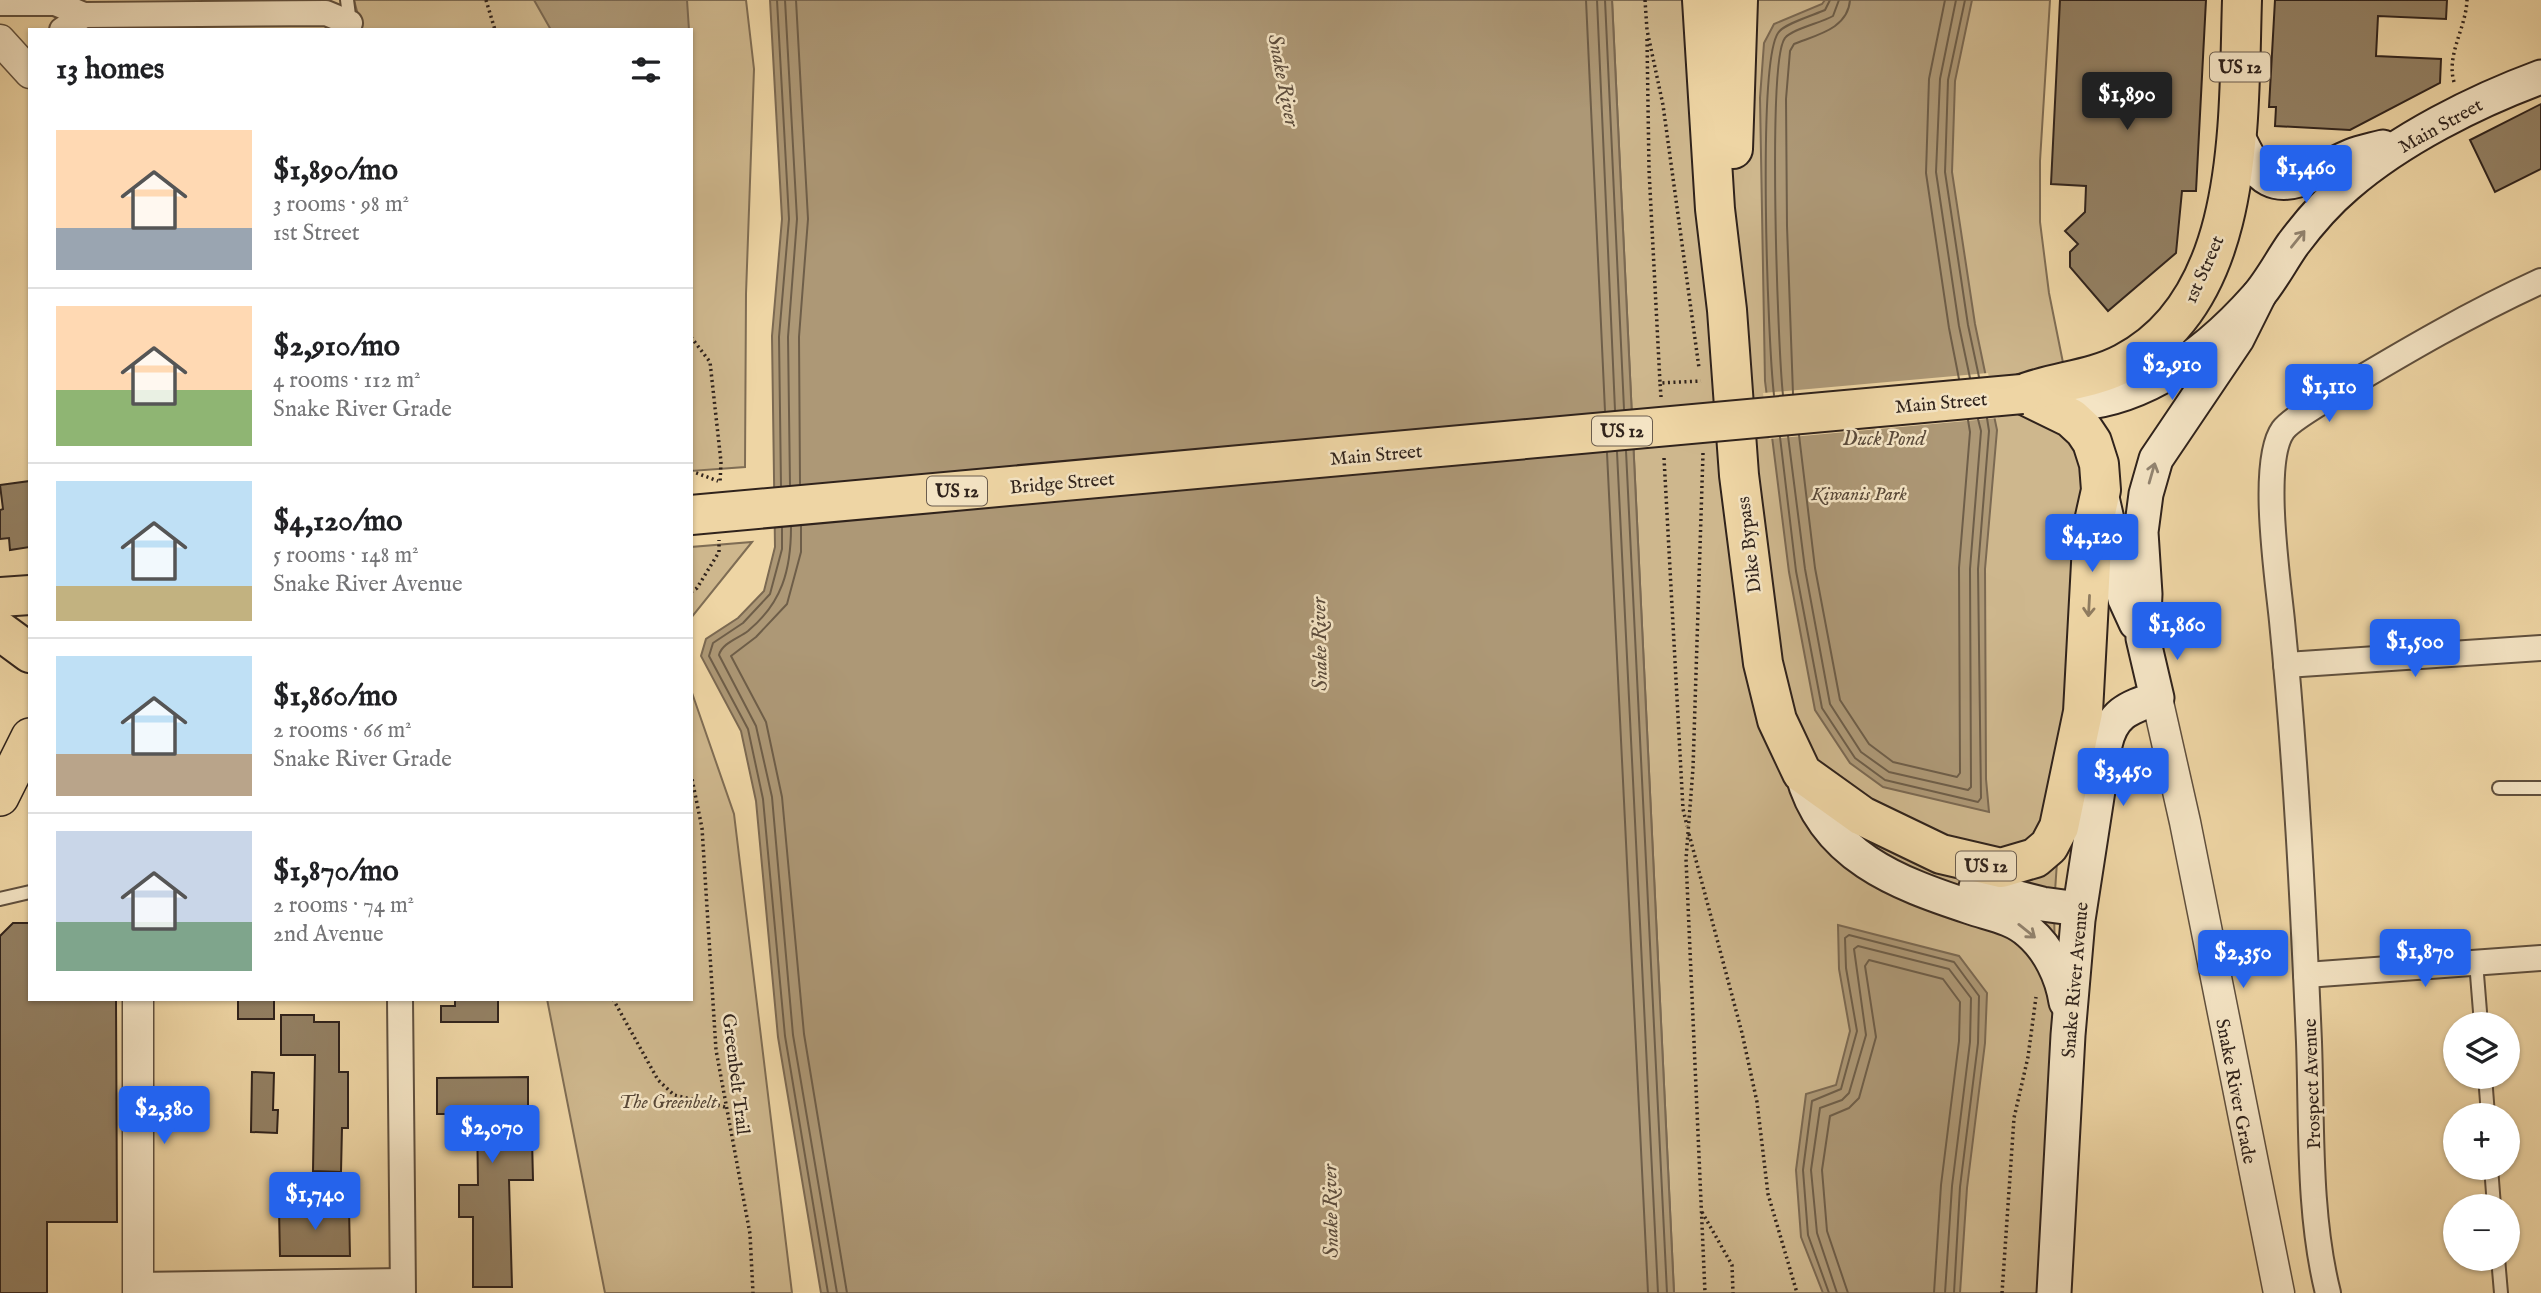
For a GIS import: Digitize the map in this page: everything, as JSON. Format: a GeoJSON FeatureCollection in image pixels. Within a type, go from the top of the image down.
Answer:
{"type":"FeatureCollection","features":[{"type":"Feature","properties":{"kind":"highway","name":"Dike Bypass"},"geometry":{"type":"LineString","coordinates":[[1702,0],[1715,209],[1727,310],[1739,475],[1763,663],[1777,720],[1802,773]]}},
{"type":"Feature","properties":{"kind":"highway","name":"Dike Bypass"},"geometry":{"type":"LineString","coordinates":[[1724,0],[1732,207],[1727,310]]}},
{"type":"Feature","properties":{"kind":"highway"},"geometry":{"type":"LineString","coordinates":[[1732,207],[1738,0]]}},
{"type":"Feature","properties":{"kind":"highway","name":"1st Street"},"geometry":{"type":"LineString","coordinates":[[2033,399],[2041,387],[2075,381],[2124,363],[2152,344],[2179,318],[2195,293],[2220,234],[2237,135],[2242,0]]}},
{"type":"Feature","properties":{"kind":"highway","name":"Main Street"},"geometry":{"type":"LineString","coordinates":[[1223,468],[2033,399]]}},
{"type":"Feature","properties":{"kind":"highway","name":"US 12"},"geometry":{"type":"LineString","coordinates":[[1802,773],[1862,816],[1916,844],[1965,862],[2010,867],[2035,858],[2054,837],[2059,827],[2083,712],[2093,526],[2101,490],[2099,464],[2088,436],[2071,418],[2033,399]]}},
{"type":"Feature","properties":{"kind":"highway","name":"Bridge Street"},"geometry":{"type":"LineString","coordinates":[[710,516],[1223,468]]}},
{"type":"Feature","properties":{"kind":"highway"},"geometry":{"type":"LineString","coordinates":[[0,597],[28,595]]}},
{"type":"Feature","properties":{"kind":"highway"},"geometry":{"type":"LineString","coordinates":[[0,631],[28,652]]}},
{"type":"Feature","properties":{"kind":"main road","name":"Main Street"},"geometry":{"type":"LineString","coordinates":[[2033,399],[2070,407],[2090,404],[2133,391],[2201,353],[2259,295],[2295,241],[2346,186],[2414,138],[2501,92],[2541,77]]}},
{"type":"Feature","properties":{"kind":"main road"},"geometry":{"type":"LineString","coordinates":[[2237,135],[2256,169],[2269,179],[2281,182],[2293,181],[2352,156],[2414,138]]}},
{"type":"Feature","properties":{"kind":"main road","name":"Snake River Grade"},"geometry":{"type":"LineString","coordinates":[[2157,698],[2143,638],[2145,594],[2141,532],[2146,494],[2156,459],[2237,339],[2259,295]]}},
{"type":"Feature","properties":{"kind":"main road"},"geometry":{"type":"LineString","coordinates":[[2101,490],[2125,599],[2143,638]]}},
{"type":"Feature","properties":{"kind":"main road","name":"Snake River Avenue"},"geometry":{"type":"LineString","coordinates":[[2054,1293],[2068,1035],[2079,909],[2109,726],[2121,714],[2157,698]]}},
{"type":"Feature","properties":{"kind":"main road","name":"US 12"},"geometry":{"type":"LineString","coordinates":[[2079,909],[2074,856],[2083,712]]}},
{"type":"Feature","properties":{"kind":"main road"},"geometry":{"type":"LineString","coordinates":[[0,797],[28,741]]}},
{"type":"Feature","properties":{"kind":"main road"},"geometry":{"type":"LineString","coordinates":[[1802,773],[1835,814],[1888,854],[1932,873],[1982,889],[2042,904],[2079,909]]}},
{"type":"Feature","properties":{"kind":"main road"},"geometry":{"type":"LineString","coordinates":[[1802,773],[1814,807],[1824,822],[1847,848],[1865,861],[1901,882],[2009,919],[2030,932],[2043,946],[2056,970],[2065,996],[2068,1035]]}},
{"type":"Feature","properties":{"kind":"main road"},"geometry":{"type":"LineString","coordinates":[[0,807],[28,781]]}},
{"type":"Feature","properties":{"kind":"street"},"geometry":{"type":"LineString","coordinates":[[0,3],[44,1],[99,10],[326,13],[351,21]]}},
{"type":"Feature","properties":{"kind":"street"},"geometry":{"type":"LineString","coordinates":[[66,28],[99,10]]}},
{"type":"Feature","properties":{"kind":"street"},"geometry":{"type":"LineString","coordinates":[[0,40],[28,71]]}},
{"type":"Feature","properties":{"kind":"street","name":"Prospect Avenue"},"geometry":{"type":"LineString","coordinates":[[2328,1293],[2323,1273],[2316,1197],[2306,975],[2286,665],[2273,538],[2271,467],[2283,430],[2317,405],[2431,335],[2541,281]]}},
{"type":"Feature","properties":{"kind":"street"},"geometry":{"type":"LineString","coordinates":[[2286,665],[2541,648]]}},
{"type":"Feature","properties":{"kind":"street","name":"Snake River Grade"},"geometry":{"type":"LineString","coordinates":[[2157,698],[2185,822],[2279,1293]]}},
{"type":"Feature","properties":{"kind":"street"},"geometry":{"type":"LineString","coordinates":[[2306,975],[2541,958]]}},
{"type":"Feature","properties":{"kind":"street"},"geometry":{"type":"LineString","coordinates":[[138,1001],[138,1289],[403,1287],[400,1001]]}},
{"type":"Feature","properties":{"kind":"lane"},"geometry":{"type":"LineString","coordinates":[[2499,788],[2541,788]]}},
{"type":"Feature","properties":{"kind":"lane"},"geometry":{"type":"LineString","coordinates":[[0,899],[28,892]]}},
{"type":"Feature","properties":{"kind":"lane"},"geometry":{"type":"LineString","coordinates":[[2476,962],[2480,1012]]}},
{"type":"Feature","properties":{"kind":"lane"},"geometry":{"type":"LineString","coordinates":[[2499,1271],[2501,1293]]}},
{"type":"Feature","properties":{"kind":"path"},"geometry":{"type":"LineString","coordinates":[[486,0],[494,28]]}},
{"type":"Feature","properties":{"kind":"path"},"geometry":{"type":"LineString","coordinates":[[1646,0],[1649,170],[1662,407]]}},
{"type":"Feature","properties":{"kind":"path"},"geometry":{"type":"LineString","coordinates":[[2454,82],[2451,70],[2464,26],[2467,0]]}},
{"type":"Feature","properties":{"kind":"path"},"geometry":{"type":"LineString","coordinates":[[1647,30],[1663,105],[1702,394]]}},
{"type":"Feature","properties":{"kind":"path"},"geometry":{"type":"LineString","coordinates":[[693,340],[710,362],[721,462],[720,482],[710,516],[719,552],[693,591]]}},
{"type":"Feature","properties":{"kind":"path"},"geometry":{"type":"LineString","coordinates":[[1660,383],[1701,381]]}},
{"type":"Feature","properties":{"kind":"path"},"geometry":{"type":"LineString","coordinates":[[1703,443],[1697,668],[1686,859],[1705,1293]]}},
{"type":"Feature","properties":{"kind":"path"},"geometry":{"type":"LineString","coordinates":[[1664,458],[1682,809],[1742,1032],[1757,1102],[1768,1194],[1797,1293]]}},
{"type":"Feature","properties":{"kind":"path"},"geometry":{"type":"LineString","coordinates":[[693,472],[720,482]]}},
{"type":"Feature","properties":{"kind":"path","name":"Greenbelt Trail"},"geometry":{"type":"LineString","coordinates":[[693,784],[702,828],[716,1050],[750,1234],[753,1293]]}},
{"type":"Feature","properties":{"kind":"path"},"geometry":{"type":"LineString","coordinates":[[2002,1293],[2014,1118],[2028,1057],[2036,994]]}},
{"type":"Feature","properties":{"kind":"path"},"geometry":{"type":"LineString","coordinates":[[614,1001],[658,1080],[674,1095],[725,1107]]}},
{"type":"Feature","properties":{"kind":"path"},"geometry":{"type":"LineString","coordinates":[[1702,1211],[1732,1265],[1734,1293]]}},
{"type":"Feature","properties":{"kind":"green space"},"geometry":{"type":"Polygon","coordinates":[[[354,0],[746,0],[754,69],[746,294],[745,467],[693,471],[693,28],[361,28],[354,0]]]}},
{"type":"Feature","properties":{"kind":"green space","name":"Kiwanis Park"},"geometry":{"type":"Polygon","coordinates":[[[1612,0],[2050,0],[2040,161],[2040,222],[2049,293],[2084,467],[2054,906],[2056,1020],[2038,1293],[1674,1293],[1612,0]]]}},
{"type":"Feature","properties":{"kind":"green space"},"geometry":{"type":"Polygon","coordinates":[[[752,542],[693,616],[693,547],[752,542]]]}},
{"type":"Feature","properties":{"kind":"green space","name":"The Greenbelt"},"geometry":{"type":"Polygon","coordinates":[[[693,696],[734,814],[792,1293],[605,1293],[547,1001],[693,1001],[693,696]]]}},
{"type":"Feature","properties":{"kind":"water"},"geometry":{"type":"Polygon","coordinates":[[[534,0],[687,0],[689,28],[550,28],[534,0]]]}},
{"type":"Feature","properties":{"kind":"water","name":"Snake River"},"geometry":{"type":"Polygon","coordinates":[[[770,0],[1612,0],[1674,1293],[821,1293],[778,1037],[756,801],[741,731],[701,656],[706,639],[738,618],[764,591],[775,547],[772,336],[782,219],[770,0]]]}},
{"type":"Feature","properties":{"kind":"water","name":"Duck Pond"},"geometry":{"type":"Polygon","coordinates":[[[1825,0],[1972,0],[1955,81],[1952,172],[1975,324],[1997,430],[1985,569],[1986,779],[1989,812],[1883,787],[1850,763],[1815,710],[1789,572],[1765,381],[1760,98],[1764,43],[1774,24],[1822,4],[1825,0]]]}},
{"type":"Feature","properties":{"kind":"water"},"geometry":{"type":"Polygon","coordinates":[[[1838,925],[1959,956],[1987,993],[1985,1043],[1967,1188],[1960,1293],[1823,1293],[1801,1237],[1796,1170],[1806,1094],[1836,1085],[1850,1031],[1839,969],[1838,925]]]}},
{"type":"Feature","properties":{"kind":"pier"},"geometry":{"type":"Polygon","coordinates":[[[1988,373],[1998,418],[1769,439],[1763,393],[1988,373]]]}},
{"type":"Feature","properties":{"kind":"building"},"geometry":{"type":"Polygon","coordinates":[[[2060,0],[2206,0],[2196,191],[2182,191],[2176,253],[2108,311],[2070,267],[2070,252],[2078,244],[2065,231],[2085,212],[2086,186],[2051,184],[2060,0]]]}},
{"type":"Feature","properties":{"kind":"building"},"geometry":{"type":"Polygon","coordinates":[[[2275,0],[2447,0],[2446,19],[2378,16],[2376,56],[2441,59],[2440,83],[2350,130],[2275,126],[2276,107],[2269,107],[2275,0]]]}},
{"type":"Feature","properties":{"kind":"building"},"geometry":{"type":"Polygon","coordinates":[[[2541,104],[2541,169],[2495,192],[2470,140],[2541,104]]]}},
{"type":"Feature","properties":{"kind":"building"},"geometry":{"type":"Polygon","coordinates":[[[28,481],[28,547],[10,550],[9,538],[0,539],[0,510],[3,509],[0,485],[28,481]]]}},
{"type":"Feature","properties":{"kind":"building"},"geometry":{"type":"Polygon","coordinates":[[[13,923],[28,923],[28,1001],[116,1001],[117,1222],[47,1222],[47,1293],[0,1293],[0,936],[13,923]]]}},
{"type":"Feature","properties":{"kind":"building"},"geometry":{"type":"Polygon","coordinates":[[[238,1001],[274,1001],[274,1019],[238,1019],[238,1001]]]}},
{"type":"Feature","properties":{"kind":"building"},"geometry":{"type":"Polygon","coordinates":[[[455,1001],[498,1001],[498,1022],[441,1022],[441,1006],[455,1006],[455,1001]]]}},
{"type":"Feature","properties":{"kind":"building"},"geometry":{"type":"Polygon","coordinates":[[[281,1015],[314,1015],[314,1022],[339,1022],[339,1072],[348,1072],[348,1128],[342,1128],[341,1172],[313,1171],[315,1055],[281,1055],[281,1015]]]}},
{"type":"Feature","properties":{"kind":"building"},"geometry":{"type":"Polygon","coordinates":[[[252,1072],[274,1073],[273,1110],[278,1110],[277,1133],[251,1132],[252,1072]]]}},
{"type":"Feature","properties":{"kind":"building"},"geometry":{"type":"Polygon","coordinates":[[[528,1077],[528,1139],[532,1139],[533,1180],[509,1180],[512,1287],[473,1287],[473,1217],[459,1217],[459,1185],[478,1185],[477,1114],[437,1114],[437,1078],[528,1077]]]}},
{"type":"Feature","properties":{"kind":"building"},"geometry":{"type":"Polygon","coordinates":[[[349,1208],[350,1256],[280,1256],[279,1209],[349,1208]]]}}]}
